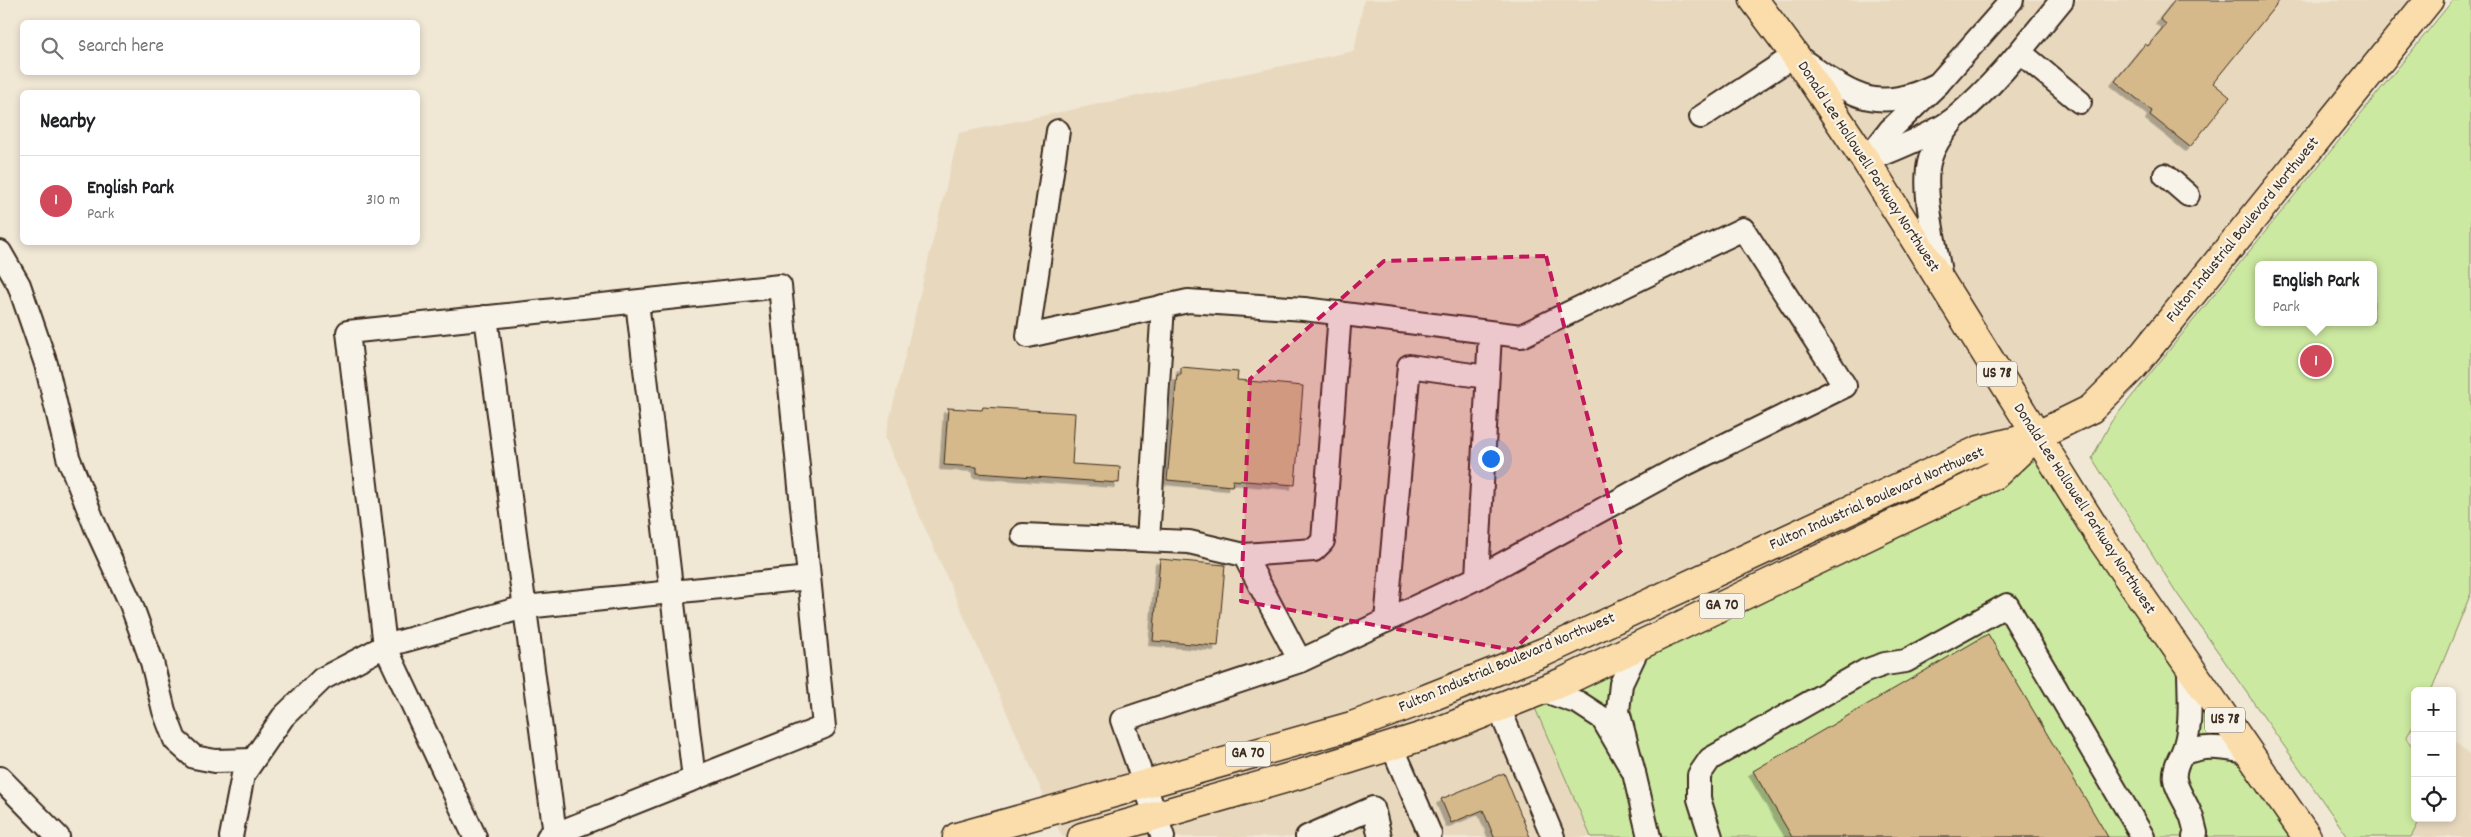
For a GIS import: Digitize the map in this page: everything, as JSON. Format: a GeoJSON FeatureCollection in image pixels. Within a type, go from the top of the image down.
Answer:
{"type":"FeatureCollection","features":[{"type":"Feature","properties":{"kind":"main road","name":"Donald Lee Hollowell Parkway Northwest"},"geometry":{"type":"LineString","coordinates":[[1754,0],[1795,55],[1866,161],[2102,540],[2307,837]]}},
{"type":"Feature","properties":{"kind":"main road","name":"Fulton Industrial Boulevard Northwest"},"geometry":{"type":"LineString","coordinates":[[957,837],[1352,726],[1423,700],[1544,652],[1979,450],[2036,436],[2091,409],[2133,367],[2429,0]]}},
{"type":"Feature","properties":{"kind":"main road","name":"Fulton Industrial Boulevard Northwest"},"geometry":{"type":"LineString","coordinates":[[1082,837],[1159,826],[1392,746],[1439,732],[1542,690],[1639,646],[1995,476],[2036,436]]}},
{"type":"Feature","properties":{"kind":"street"},"geometry":{"type":"LineString","coordinates":[[1866,161],[1890,130],[1938,84],[2012,0]]}},
{"type":"Feature","properties":{"kind":"street"},"geometry":{"type":"LineString","coordinates":[[1941,280],[1928,198],[1927,172],[1934,148],[1955,118],[2020,53],[2062,0]]}},
{"type":"Feature","properties":{"kind":"street"},"geometry":{"type":"LineString","coordinates":[[2020,53],[2059,82],[2080,102]]}},
{"type":"Feature","properties":{"kind":"street"},"geometry":{"type":"LineString","coordinates":[[1701,117],[1795,55],[1852,94],[1865,98],[1900,100],[1915,96],[1938,84]]}},
{"type":"Feature","properties":{"kind":"street"},"geometry":{"type":"LineString","coordinates":[[1866,161],[1899,148],[1955,118]]}},
{"type":"Feature","properties":{"kind":"street"},"geometry":{"type":"LineString","coordinates":[[1058,131],[1028,336],[1188,301],[1340,313],[1521,336],[1743,230],[1845,386],[1680,467],[1477,578],[1300,662],[1122,720],[1159,826]]}},
{"type":"Feature","properties":{"kind":"street"},"geometry":{"type":"LineString","coordinates":[[2165,175],[2188,195]]}},
{"type":"Feature","properties":{"kind":"street"},"geometry":{"type":"LineString","coordinates":[[0,252],[18,285],[46,364],[68,457],[96,528],[131,604],[152,662],[164,711],[175,740],[194,758],[214,761],[253,760]]}},
{"type":"Feature","properties":{"kind":"street"},"geometry":{"type":"LineString","coordinates":[[475,837],[385,646],[348,332],[780,286],[824,727],[552,836],[525,607],[486,318]]}},
{"type":"Feature","properties":{"kind":"street"},"geometry":{"type":"LineString","coordinates":[[637,302],[694,779]]}},
{"type":"Feature","properties":{"kind":"street"},"geometry":{"type":"LineString","coordinates":[[1148,540],[1163,306]]}},
{"type":"Feature","properties":{"kind":"street"},"geometry":{"type":"LineString","coordinates":[[1023,535],[1189,542],[1244,555],[1314,550],[1323,541],[1340,313]]}},
{"type":"Feature","properties":{"kind":"street"},"geometry":{"type":"LineString","coordinates":[[1477,578],[1490,333]]}},
{"type":"Feature","properties":{"kind":"street"},"geometry":{"type":"LineString","coordinates":[[1386,621],[1409,366],[1488,376]]}},
{"type":"Feature","properties":{"kind":"street"},"geometry":{"type":"LineString","coordinates":[[1244,555],[1300,662]]}},
{"type":"Feature","properties":{"kind":"street"},"geometry":{"type":"LineString","coordinates":[[231,837],[243,775],[283,717],[322,679],[385,646],[525,607],[809,578]]}},
{"type":"Feature","properties":{"kind":"street"},"geometry":{"type":"LineString","coordinates":[[1711,837],[1698,799],[1699,775],[1710,759],[1865,671],[1885,664],[1906,662],[2007,605],[2143,837]]}},
{"type":"Feature","properties":{"kind":"street"},"geometry":{"type":"LineString","coordinates":[[1639,646],[1621,684],[1618,711],[1649,837]]}},
{"type":"Feature","properties":{"kind":"street"},"geometry":{"type":"LineString","coordinates":[[2189,668],[2188,740],[2175,766],[2175,786],[2190,813],[2196,833],[2194,837]]}},
{"type":"Feature","properties":{"kind":"street"},"geometry":{"type":"LineString","coordinates":[[1542,690],[1579,703],[1602,718],[1634,773]]}},
{"type":"Feature","properties":{"kind":"street"},"geometry":{"type":"LineString","coordinates":[[1499,708],[1553,837]]}},
{"type":"Feature","properties":{"kind":"street"},"geometry":{"type":"LineString","coordinates":[[1392,746],[1421,818],[1430,834]]}},
{"type":"Feature","properties":{"kind":"street"},"geometry":{"type":"LineString","coordinates":[[2182,754],[2198,748],[2212,747],[2247,752]]}},
{"type":"Feature","properties":{"kind":"street"},"geometry":{"type":"LineString","coordinates":[[4,789],[58,837]]}},
{"type":"Feature","properties":{"kind":"street"},"geometry":{"type":"LineString","coordinates":[[1307,837],[1373,808],[1380,837]]}},
{"type":"Feature","properties":{"kind":"highlighted area"},"geometry":{"type":"Polygon","coordinates":[[[1546,256],[1622,550],[1513,650],[1241,601],[1250,379],[1384,261],[1546,256]]]}},
{"type":"Feature","properties":{"kind":"shaded area"},"geometry":{"type":"Polygon","coordinates":[[[1364,0],[2425,0],[2193,288],[2050,454],[1525,684],[1591,837],[1062,837],[885,438],[959,133],[1354,51],[1364,0]]]}},
{"type":"Feature","properties":{"kind":"shaded area"},"geometry":{"type":"Polygon","coordinates":[[[2456,742],[2471,757],[2471,837],[2411,837],[2419,822],[2456,822],[2456,742]]]}},
{"type":"Feature","properties":{"kind":"green space"},"geometry":{"type":"Polygon","coordinates":[[[2453,0],[2471,0],[2471,593],[2433,687],[2411,687],[2411,730],[2406,738],[2411,745],[2411,822],[2419,822],[2411,837],[2348,837],[2176,592],[2092,458],[2111,422],[2453,0]]]}},
{"type":"Feature","properties":{"kind":"green space"},"geometry":{"type":"Polygon","coordinates":[[[2050,454],[2318,837],[1591,837],[1525,685],[2050,454]]]}},
{"type":"Feature","properties":{"kind":"building"},"geometry":{"type":"Polygon","coordinates":[[[2175,0],[2280,0],[2213,83],[2230,97],[2190,147],[2150,115],[2152,111],[2115,81],[2145,44],[2148,46],[2166,24],[2160,19],[2175,0]]]}},
{"type":"Feature","properties":{"kind":"building"},"geometry":{"type":"Polygon","coordinates":[[[1181,367],[1238,372],[1237,380],[1303,386],[1295,485],[1233,480],[1232,486],[1167,480],[1177,375],[1181,375],[1181,367]]]}},
{"type":"Feature","properties":{"kind":"building"},"geometry":{"type":"Polygon","coordinates":[[[983,407],[1075,413],[1072,464],[1120,467],[1119,483],[977,473],[977,467],[944,465],[948,408],[982,410],[983,407]]]}},
{"type":"Feature","properties":{"kind":"building"},"geometry":{"type":"Polygon","coordinates":[[[1160,559],[1225,565],[1218,646],[1153,641],[1160,559]]]}},
{"type":"Feature","properties":{"kind":"building"},"geometry":{"type":"Polygon","coordinates":[[[1988,634],[2108,837],[1792,837],[1753,771],[1988,634]]]}},
{"type":"Feature","properties":{"kind":"building"},"geometry":{"type":"Polygon","coordinates":[[[1504,773],[1530,837],[1494,837],[1483,810],[1451,823],[1441,799],[1504,773]]]}},
{"type":"Feature","properties":{"kind":"place","name":"English Park"},"geometry":{"type":"Point","coordinates":[2316,361]}}]}
